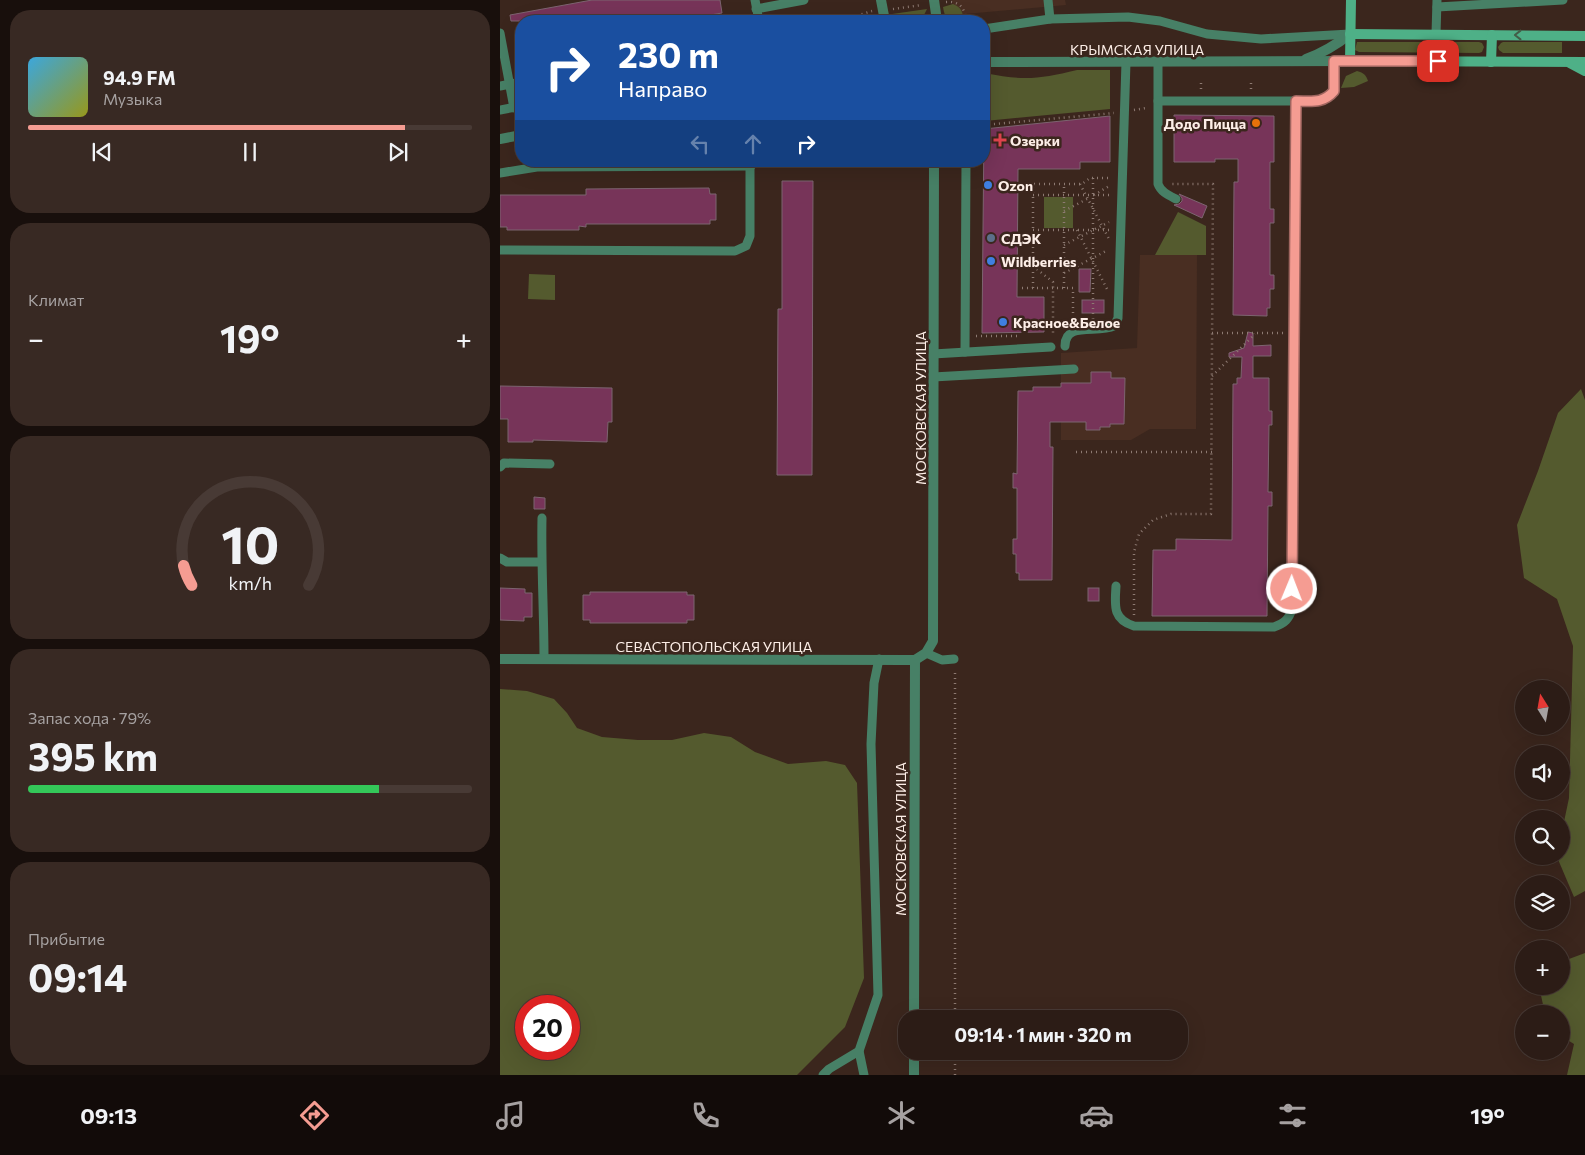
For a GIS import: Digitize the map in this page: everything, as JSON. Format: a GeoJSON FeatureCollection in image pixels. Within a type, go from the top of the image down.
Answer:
{"type":"FeatureCollection","features":[{"type":"Feature","properties":{"kind":"street"},"geometry":{"type":"LineString","coordinates":[[881,0],[884,15]]}},
{"type":"Feature","properties":{"kind":"street"},"geometry":{"type":"LineString","coordinates":[[1350,61],[1351,0]]}},
{"type":"Feature","properties":{"kind":"street"},"geometry":{"type":"LineString","coordinates":[[934,2],[936,15]]}},
{"type":"Feature","properties":{"kind":"street"},"geometry":{"type":"LineString","coordinates":[[1567,35],[1585,28]]}},
{"type":"Feature","properties":{"kind":"street"},"geometry":{"type":"LineString","coordinates":[[1350,34],[1585,36]]}},
{"type":"Feature","properties":{"kind":"street","name":"КРЫМСКАЯ УЛИЦА"},"geometry":{"type":"LineString","coordinates":[[1290,62],[1307,59],[1322,53],[1350,34]]}},
{"type":"Feature","properties":{"kind":"street"},"geometry":{"type":"LineString","coordinates":[[1491,62],[1492,35]]}},
{"type":"Feature","properties":{"kind":"street","name":"КРЫМСКАЯ УЛИЦА"},"geometry":{"type":"LineString","coordinates":[[990,62],[1585,62]]}},
{"type":"Feature","properties":{"kind":"street"},"geometry":{"type":"LineString","coordinates":[[1566,62],[1585,71]]}},
{"type":"Feature","properties":{"kind":"street"},"geometry":{"type":"LineString","coordinates":[[500,139],[515,136]]}},
{"type":"Feature","properties":{"kind":"street","name":"МОСКОВСКАЯ УЛИЦА"},"geometry":{"type":"LineString","coordinates":[[926,653],[933,641],[934,167]]}},
{"type":"Feature","properties":{"kind":"street"},"geometry":{"type":"LineString","coordinates":[[914,660],[926,653]]}},
{"type":"Feature","properties":{"kind":"street","name":"СЕВАСТОПОЛЬСКАЯ УЛИЦА"},"geometry":{"type":"LineString","coordinates":[[500,659],[914,660]]}},
{"type":"Feature","properties":{"kind":"street","name":"МОСКОВСКАЯ УЛИЦА"},"geometry":{"type":"LineString","coordinates":[[914,660],[914,1010]]}},
{"type":"Feature","properties":{"kind":"street"},"geometry":{"type":"LineString","coordinates":[[914,1060],[914,1075]]}},
{"type":"Feature","properties":{"kind":"lane"},"geometry":{"type":"LineString","coordinates":[[755,4],[804,0]]}},
{"type":"Feature","properties":{"kind":"lane"},"geometry":{"type":"LineString","coordinates":[[1048,0],[1050,19]]}},
{"type":"Feature","properties":{"kind":"lane"},"geometry":{"type":"LineString","coordinates":[[1436,34],[1437,4],[1563,0]]}},
{"type":"Feature","properties":{"kind":"lane"},"geometry":{"type":"LineString","coordinates":[[990,28],[1050,19],[1128,17],[1160,21],[1207,34],[1261,39],[1350,34]]}},
{"type":"Feature","properties":{"kind":"lane"},"geometry":{"type":"LineString","coordinates":[[500,33],[505,85],[515,102]]}},
{"type":"Feature","properties":{"kind":"lane"},"geometry":{"type":"LineString","coordinates":[[1158,101],[1316,101],[1328,98],[1334,91],[1334,61]]}},
{"type":"Feature","properties":{"kind":"lane"},"geometry":{"type":"LineString","coordinates":[[1065,346],[1069,333],[1076,330],[1106,330],[1114,326],[1118,318],[1116,230],[1126,62]]}},
{"type":"Feature","properties":{"kind":"lane"},"geometry":{"type":"LineString","coordinates":[[1158,62],[1158,184],[1159,189],[1176,199]]}},
{"type":"Feature","properties":{"kind":"lane"},"geometry":{"type":"LineString","coordinates":[[1116,586],[1118,616],[1125,623],[1134,626],[1274,627],[1283,624],[1290,618],[1292,609],[1296,101]]}},
{"type":"Feature","properties":{"kind":"lane"},"geometry":{"type":"LineString","coordinates":[[500,110],[515,108]]}},
{"type":"Feature","properties":{"kind":"lane"},"geometry":{"type":"LineString","coordinates":[[500,173],[537,167]]}},
{"type":"Feature","properties":{"kind":"lane"},"geometry":{"type":"LineString","coordinates":[[500,250],[735,251],[746,246],[750,236],[750,167]]}},
{"type":"Feature","properties":{"kind":"lane"},"geometry":{"type":"LineString","coordinates":[[966,167],[966,352]]}},
{"type":"Feature","properties":{"kind":"lane"},"geometry":{"type":"LineString","coordinates":[[933,354],[1051,347]]}},
{"type":"Feature","properties":{"kind":"lane"},"geometry":{"type":"LineString","coordinates":[[933,377],[1074,369]]}},
{"type":"Feature","properties":{"kind":"lane"},"geometry":{"type":"LineString","coordinates":[[500,467],[504,463],[550,464]]}},
{"type":"Feature","properties":{"kind":"lane"},"geometry":{"type":"LineString","coordinates":[[542,518],[544,659]]}},
{"type":"Feature","properties":{"kind":"lane"},"geometry":{"type":"LineString","coordinates":[[500,558],[507,562],[542,562]]}},
{"type":"Feature","properties":{"kind":"lane"},"geometry":{"type":"LineString","coordinates":[[926,653],[942,660],[954,660]]}},
{"type":"Feature","properties":{"kind":"lane"},"geometry":{"type":"LineString","coordinates":[[864,1075],[858,1051],[878,995],[871,744],[873,690],[879,659]]}},
{"type":"Feature","properties":{"kind":"lane"},"geometry":{"type":"LineString","coordinates":[[823,1075],[858,1051]]}},
{"type":"Feature","properties":{"kind":"path"},"geometry":{"type":"LineString","coordinates":[[909,0],[910,7]]}},
{"type":"Feature","properties":{"kind":"path"},"geometry":{"type":"LineString","coordinates":[[892,9],[934,2],[954,1],[964,9],[965,15]]}},
{"type":"Feature","properties":{"kind":"path"},"geometry":{"type":"LineString","coordinates":[[859,15],[874,11]]}},
{"type":"Feature","properties":{"kind":"path"},"geometry":{"type":"LineString","coordinates":[[990,125],[1140,110],[1158,101]]}},
{"type":"Feature","properties":{"kind":"path"},"geometry":{"type":"LineString","coordinates":[[1114,113],[1114,122]]}},
{"type":"Feature","properties":{"kind":"path"},"geometry":{"type":"LineString","coordinates":[[1033,288],[1033,184],[1082,184],[1090,178],[1114,178],[1113,204]]}},
{"type":"Feature","properties":{"kind":"path"},"geometry":{"type":"LineString","coordinates":[[1093,322],[1094,178]]}},
{"type":"Feature","properties":{"kind":"path"},"geometry":{"type":"LineString","coordinates":[[1064,184],[1064,288]]}},
{"type":"Feature","properties":{"kind":"path"},"geometry":{"type":"LineString","coordinates":[[1064,245],[1102,226],[1113,220],[1116,230],[1112,244],[1104,230],[1102,226],[1093,210],[1079,184]]}},
{"type":"Feature","properties":{"kind":"path"},"geometry":{"type":"LineString","coordinates":[[1064,211],[1086,197],[1114,184]]}},
{"type":"Feature","properties":{"kind":"path"},"geometry":{"type":"LineString","coordinates":[[1134,626],[1134,552],[1140,534],[1153,520],[1171,514],[1211,514],[1213,184],[1158,184]]}},
{"type":"Feature","properties":{"kind":"path"},"geometry":{"type":"LineString","coordinates":[[1033,195],[1086,197]]}},
{"type":"Feature","properties":{"kind":"path"},"geometry":{"type":"LineString","coordinates":[[1093,195],[1113,195]]}},
{"type":"Feature","properties":{"kind":"path"},"geometry":{"type":"LineString","coordinates":[[1033,230],[1116,230]]}},
{"type":"Feature","properties":{"kind":"path"},"geometry":{"type":"LineString","coordinates":[[1077,230],[1110,295],[1110,286]]}},
{"type":"Feature","properties":{"kind":"path"},"geometry":{"type":"LineString","coordinates":[[1064,273],[1112,249]]}},
{"type":"Feature","properties":{"kind":"path"},"geometry":{"type":"LineString","coordinates":[[1033,266],[1053,282],[1053,336],[1057,336]]}},
{"type":"Feature","properties":{"kind":"path"},"geometry":{"type":"LineString","coordinates":[[1022,288],[1073,288],[1073,322]]}},
{"type":"Feature","properties":{"kind":"path"},"geometry":{"type":"LineString","coordinates":[[1053,322],[1080,322]]}},
{"type":"Feature","properties":{"kind":"path"},"geometry":{"type":"LineString","coordinates":[[1212,333],[1294,333]]}},
{"type":"Feature","properties":{"kind":"path"},"geometry":{"type":"LineString","coordinates":[[1212,376],[1256,333]]}},
{"type":"Feature","properties":{"kind":"path"},"geometry":{"type":"LineString","coordinates":[[974,338],[976,336],[1024,336]]}},
{"type":"Feature","properties":{"kind":"path"},"geometry":{"type":"LineString","coordinates":[[1076,452],[1212,452]]}},
{"type":"Feature","properties":{"kind":"path"},"geometry":{"type":"LineString","coordinates":[[955,1010],[956,677]]}},
{"type":"Feature","properties":{"kind":"path"},"geometry":{"type":"LineString","coordinates":[[955,1060],[955,1075]]}},
{"type":"Feature","properties":{"kind":"shaded area"},"geometry":{"type":"Polygon","coordinates":[[[952,0],[1065,0],[1066,5],[954,15],[952,0]]]}},
{"type":"Feature","properties":{"kind":"shaded area"},"geometry":{"type":"Polygon","coordinates":[[[1140,255],[1197,255],[1196,429],[1150,429],[1131,440],[1061,440],[1061,353],[1137,348],[1140,255]]]}},
{"type":"Feature","properties":{"kind":"green space"},"geometry":{"type":"Polygon","coordinates":[[[953,4],[958,7],[963,15],[945,15],[943,7],[953,4]]]}},
{"type":"Feature","properties":{"kind":"green space"},"geometry":{"type":"Polygon","coordinates":[[[927,9],[924,15],[892,14],[927,9]]]}},
{"type":"Feature","properties":{"kind":"green space"},"geometry":{"type":"Polygon","coordinates":[[[1357,42],[1479,42],[1484,47],[1482,52],[1479,53],[1359,52],[1355,50],[1357,42]]]}},
{"type":"Feature","properties":{"kind":"green space"},"geometry":{"type":"Polygon","coordinates":[[[1503,42],[1562,42],[1562,53],[1503,53],[1498,47],[1503,42]]]}},
{"type":"Feature","properties":{"kind":"green space"},"geometry":{"type":"Polygon","coordinates":[[[1077,70],[1110,70],[1110,109],[990,121],[990,74],[1021,78],[1077,70]]]}},
{"type":"Feature","properties":{"kind":"green space"},"geometry":{"type":"Polygon","coordinates":[[[1357,71],[1364,74],[1368,81],[1354,87],[1341,88],[1346,76],[1357,71]]]}},
{"type":"Feature","properties":{"kind":"green space"},"geometry":{"type":"Polygon","coordinates":[[[1044,197],[1073,197],[1073,228],[1044,228],[1044,197]]]}},
{"type":"Feature","properties":{"kind":"green space"},"geometry":{"type":"Polygon","coordinates":[[[1178,212],[1206,226],[1206,255],[1155,255],[1178,212]]]}},
{"type":"Feature","properties":{"kind":"green space"},"geometry":{"type":"Polygon","coordinates":[[[529,274],[555,275],[555,300],[528,299],[529,274]]]}},
{"type":"Feature","properties":{"kind":"green space"},"geometry":{"type":"Polygon","coordinates":[[[1581,389],[1585,400],[1585,891],[1574,897],[1570,888],[1570,875],[1565,875],[1560,865],[1570,865],[1570,810],[1566,810],[1570,800],[1573,646],[1557,599],[1524,578],[1517,525],[1558,413],[1581,389]]]}},
{"type":"Feature","properties":{"kind":"green space"},"geometry":{"type":"Polygon","coordinates":[[[500,689],[527,691],[554,699],[577,728],[602,737],[672,740],[704,733],[731,737],[755,752],[788,764],[826,761],[845,765],[857,783],[864,978],[845,1027],[797,1075],[500,1075],[500,689]]]}},
{"type":"Feature","properties":{"kind":"green space"},"geometry":{"type":"Polygon","coordinates":[[[1585,953],[1585,1075],[1567,1075],[1574,1044],[1570,1042],[1570,1005],[1543,1005],[1541,995],[1570,995],[1570,959],[1585,953]]]}},
{"type":"Feature","properties":{"kind":"building"},"geometry":{"type":"Polygon","coordinates":[[[592,0],[720,0],[722,13],[710,15],[515,15],[515,21],[511,21],[510,15],[592,0]]]}},
{"type":"Feature","properties":{"kind":"building"},"geometry":{"type":"Polygon","coordinates":[[[1174,115],[1274,116],[1274,162],[1270,162],[1270,209],[1274,209],[1274,223],[1270,223],[1270,275],[1274,275],[1274,289],[1270,289],[1270,308],[1267,308],[1267,316],[1233,315],[1234,182],[1238,182],[1238,159],[1215,159],[1215,162],[1174,162],[1174,115]]]}},
{"type":"Feature","properties":{"kind":"building"},"geometry":{"type":"Polygon","coordinates":[[[1110,116],[1110,162],[1080,162],[1080,169],[1018,169],[1017,297],[1044,297],[1044,332],[982,333],[984,167],[990,167],[990,128],[1110,116]]]}},
{"type":"Feature","properties":{"kind":"building"},"geometry":{"type":"Polygon","coordinates":[[[782,181],[813,181],[812,475],[777,475],[778,309],[782,309],[782,181]]]}},
{"type":"Feature","properties":{"kind":"building"},"geometry":{"type":"Polygon","coordinates":[[[709,188],[710,194],[716,194],[716,220],[710,220],[710,224],[586,224],[586,227],[579,226],[579,230],[507,230],[507,227],[500,227],[500,195],[586,195],[586,189],[709,188]]]}},
{"type":"Feature","properties":{"kind":"building"},"geometry":{"type":"Polygon","coordinates":[[[1179,194],[1207,206],[1202,218],[1174,205],[1182,201],[1179,194]]]}},
{"type":"Feature","properties":{"kind":"building"},"geometry":{"type":"Polygon","coordinates":[[[1079,269],[1091,269],[1090,292],[1079,292],[1079,269]]]}},
{"type":"Feature","properties":{"kind":"building"},"geometry":{"type":"Polygon","coordinates":[[[1082,300],[1104,300],[1104,313],[1082,313],[1082,300]]]}},
{"type":"Feature","properties":{"kind":"building"},"geometry":{"type":"Polygon","coordinates":[[[1248,332],[1253,333],[1253,346],[1271,345],[1271,356],[1253,356],[1253,378],[1269,378],[1269,411],[1272,411],[1272,425],[1269,425],[1268,492],[1272,492],[1272,506],[1268,506],[1267,616],[1152,616],[1153,550],[1176,550],[1176,539],[1232,540],[1233,384],[1237,384],[1237,378],[1241,378],[1242,357],[1229,357],[1229,353],[1244,348],[1248,332]]]}},
{"type":"Feature","properties":{"kind":"building"},"geometry":{"type":"Polygon","coordinates":[[[1091,372],[1111,372],[1111,378],[1125,378],[1124,424],[1110,424],[1110,427],[1100,427],[1100,430],[1086,430],[1086,422],[1050,422],[1050,447],[1053,447],[1052,580],[1019,580],[1019,573],[1016,573],[1016,554],[1013,554],[1013,539],[1017,539],[1017,488],[1013,488],[1013,473],[1017,474],[1018,391],[1033,391],[1033,387],[1061,387],[1061,383],[1091,383],[1091,372]]]}},
{"type":"Feature","properties":{"kind":"building"},"geometry":{"type":"Polygon","coordinates":[[[500,386],[612,388],[612,422],[608,422],[607,442],[533,440],[533,442],[508,442],[508,419],[500,419],[500,386]]]}},
{"type":"Feature","properties":{"kind":"building"},"geometry":{"type":"Polygon","coordinates":[[[534,497],[545,498],[545,509],[534,509],[534,497]]]}},
{"type":"Feature","properties":{"kind":"building"},"geometry":{"type":"Polygon","coordinates":[[[500,588],[525,589],[525,593],[532,593],[532,617],[524,617],[524,621],[500,620],[500,588]]]}},
{"type":"Feature","properties":{"kind":"building"},"geometry":{"type":"Polygon","coordinates":[[[1088,588],[1099,588],[1099,601],[1088,601],[1088,588]]]}},
{"type":"Feature","properties":{"kind":"building"},"geometry":{"type":"Polygon","coordinates":[[[590,592],[687,592],[687,595],[694,595],[694,620],[687,620],[687,623],[590,623],[590,620],[583,620],[583,595],[590,595],[590,592]]]}},
{"type":"Feature","properties":{"kind":"place","name":"Додо Пицца"},"geometry":{"type":"Point","coordinates":[1256,123]}},
{"type":"Feature","properties":{"kind":"place","name":"Озерки"},"geometry":{"type":"Point","coordinates":[1000,140]}},
{"type":"Feature","properties":{"kind":"place","name":"Ozon"},"geometry":{"type":"Point","coordinates":[988,185]}},
{"type":"Feature","properties":{"kind":"place","name":"СДЭК"},"geometry":{"type":"Point","coordinates":[991,238]}},
{"type":"Feature","properties":{"kind":"place","name":"Wildberries"},"geometry":{"type":"Point","coordinates":[991,261]}},
{"type":"Feature","properties":{"kind":"place","name":"Красное&Белое"},"geometry":{"type":"Point","coordinates":[1003,322]}},
{"type":"Feature","properties":{"kind":"route"},"geometry":{"type":"LineString","coordinates":[[1292,589],[1296,101],[1316,101],[1328,98],[1334,91],[1334,61],[1438,61]]}}]}
